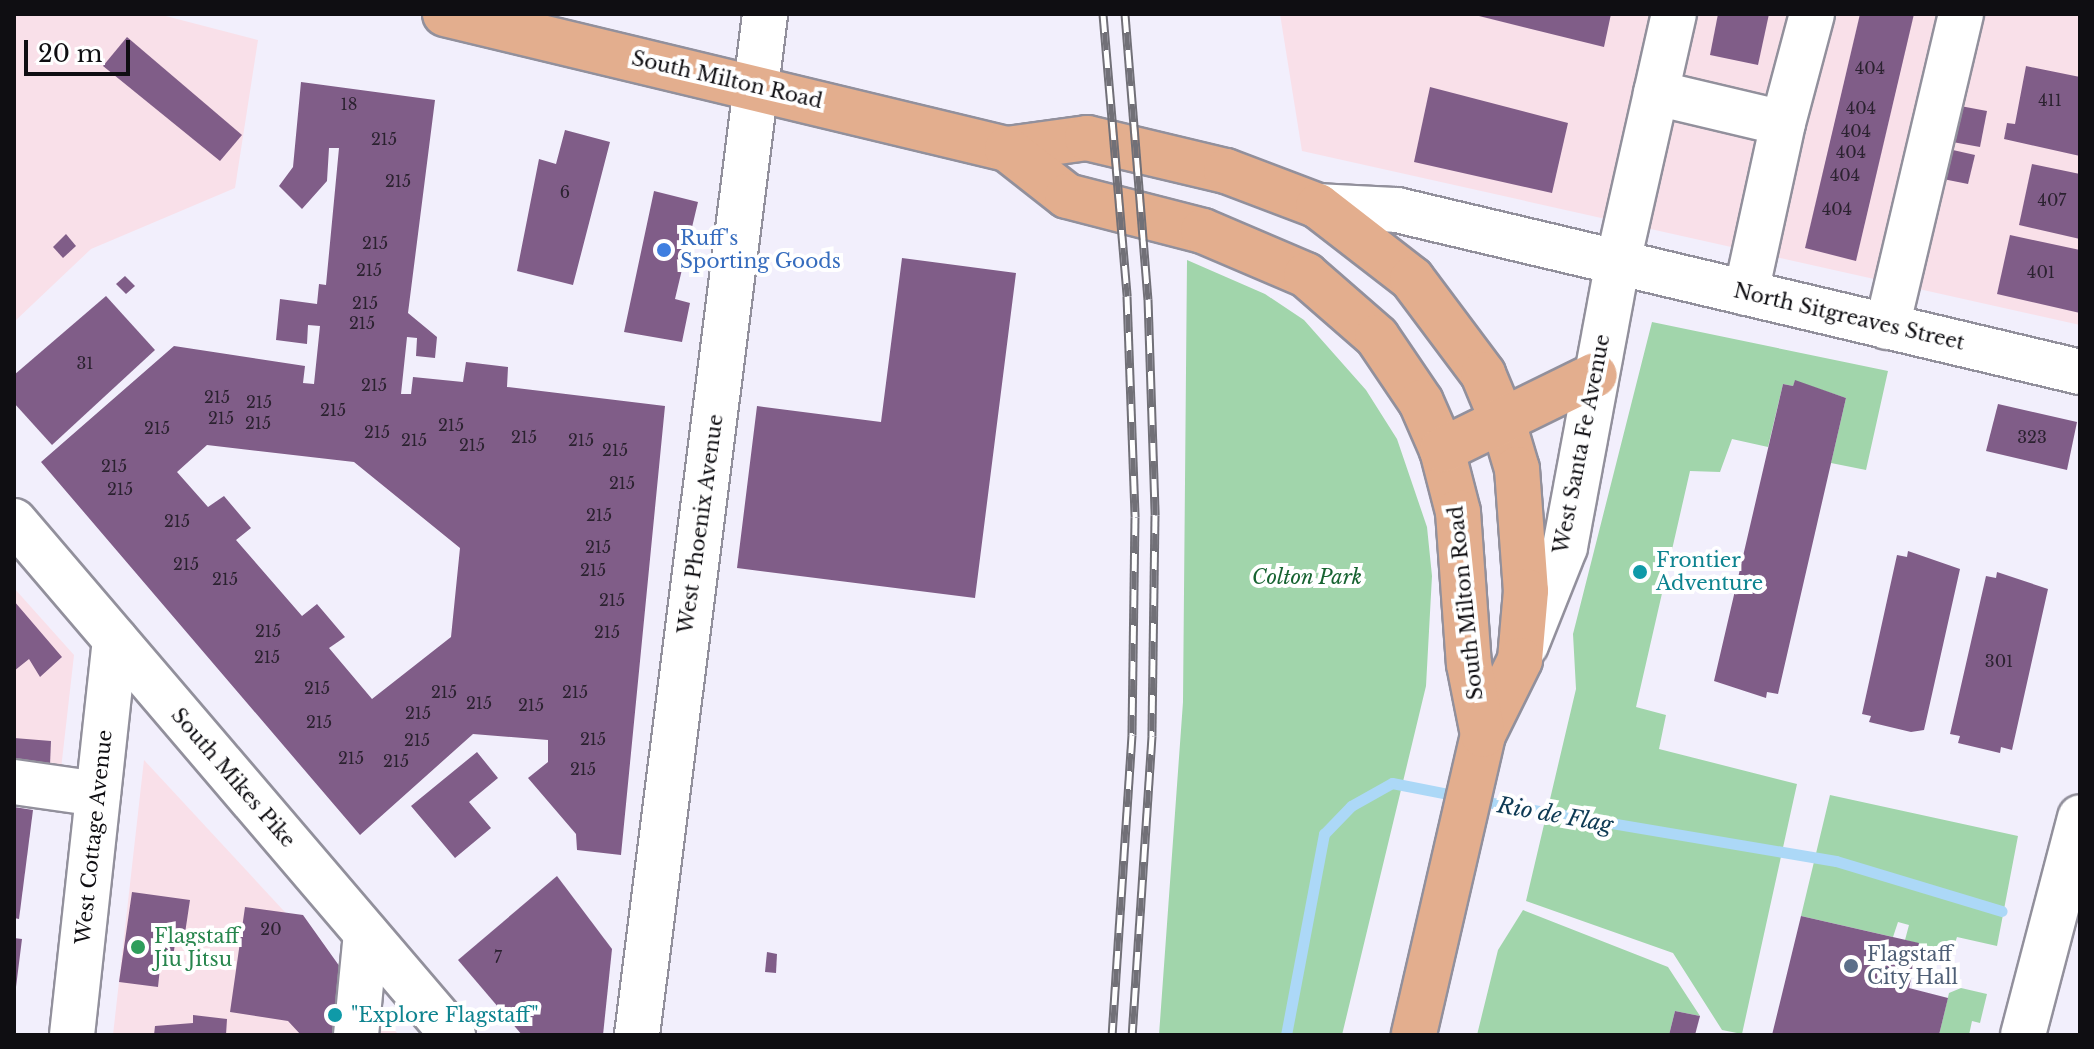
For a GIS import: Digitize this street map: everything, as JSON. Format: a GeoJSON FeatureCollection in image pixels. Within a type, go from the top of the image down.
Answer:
{"type":"FeatureCollection","features":[{"type":"Feature","properties":{"kind":"main road","name":"South Milton Road"},"geometry":{"type":"LineString","coordinates":[[445,14],[758,86],[1007,149],[1087,138],[1226,171],[1318,206],[1412,279],[1450,324],[1483,374],[1503,422],[1523,523],[1520,660]]}},
{"type":"Feature","properties":{"kind":"main road","name":"South Milton Road"},"geometry":{"type":"LineString","coordinates":[[1007,149],[1067,196],[1203,231],[1306,275],[1377,337],[1421,402],[1442,450],[1458,512],[1469,664],[1483,735]]}},
{"type":"Feature","properties":{"kind":"main road"},"geometry":{"type":"LineString","coordinates":[[1442,450],[1595,375]]}},
{"type":"Feature","properties":{"kind":"main road","name":"West Santa Fe Avenue"},"geometry":{"type":"LineString","coordinates":[[1414,1035],[1483,735],[1520,660]]}},
{"type":"Feature","properties":{"kind":"street","name":"West Phoenix Avenue"},"geometry":{"type":"LineString","coordinates":[[637,1035],[765,14]]}},
{"type":"Feature","properties":{"kind":"street","name":"West Santa Fe Avenue"},"geometry":{"type":"LineString","coordinates":[[1520,660],[1565,547],[1618,262],[1674,14]]}},
{"type":"Feature","properties":{"kind":"street"},"geometry":{"type":"LineString","coordinates":[[1746,293],[1783,123],[1812,14]]}},
{"type":"Feature","properties":{"kind":"street"},"geometry":{"type":"LineString","coordinates":[[1887,327],[1961,14]]}},
{"type":"Feature","properties":{"kind":"street"},"geometry":{"type":"LineString","coordinates":[[1656,93],[1783,123]]}},
{"type":"Feature","properties":{"kind":"street"},"geometry":{"type":"LineString","coordinates":[[1318,206],[1397,210],[1618,262]]}},
{"type":"Feature","properties":{"kind":"street","name":"North Sitgreaves Street"},"geometry":{"type":"LineString","coordinates":[[1618,262],[2080,372]]}},
{"type":"Feature","properties":{"kind":"street","name":"South Mikes Pike"},"geometry":{"type":"LineString","coordinates":[[14,521],[453,1035]]}},
{"type":"Feature","properties":{"kind":"street","name":"West Cottage Avenue"},"geometry":{"type":"LineString","coordinates":[[72,1035],[115,639]]}},
{"type":"Feature","properties":{"kind":"street"},"geometry":{"type":"LineString","coordinates":[[14,782],[98,794]]}},
{"type":"Feature","properties":{"kind":"street"},"geometry":{"type":"LineString","coordinates":[[2030,1027],[2079,826]]}},
{"type":"Feature","properties":{"kind":"street"},"geometry":{"type":"LineString","coordinates":[[356,1035],[366,933]]}},
{"type":"Feature","properties":{"kind":"shaded area"},"geometry":{"type":"Polygon","coordinates":[[[14,14],[158,14],[258,40],[235,188],[91,249],[14,322],[14,14]]]}},
{"type":"Feature","properties":{"kind":"shaded area"},"geometry":{"type":"Polygon","coordinates":[[[1280,14],[2080,14],[2080,325],[1302,151],[1280,14]]]}},
{"type":"Feature","properties":{"kind":"shaded area"},"geometry":{"type":"Polygon","coordinates":[[[14,588],[74,655],[61,769],[14,763],[14,588]]]}},
{"type":"Feature","properties":{"kind":"shaded area"},"geometry":{"type":"Polygon","coordinates":[[[144,760],[399,1035],[113,1035],[144,760]]]}},
{"type":"Feature","properties":{"kind":"green space","name":"Colton Park"},"geometry":{"type":"Polygon","coordinates":[[[1187,260],[1265,294],[1304,320],[1366,390],[1397,439],[1427,527],[1432,576],[1426,686],[1342,1035],[1159,1035],[1183,702],[1187,260]]]}},
{"type":"Feature","properties":{"kind":"green space"},"geometry":{"type":"Polygon","coordinates":[[[1652,322],[1888,371],[1866,470],[1831,463],[1846,398],[1795,381],[1793,386],[1783,384],[1768,447],[1732,439],[1720,472],[1690,471],[1636,707],[1666,715],[1659,749],[1797,784],[1742,1034],[1722,1030],[1673,953],[1526,901],[1576,689],[1573,634],[1652,322]]]}},
{"type":"Feature","properties":{"kind":"green space"},"geometry":{"type":"Polygon","coordinates":[[[1830,795],[2018,836],[1997,946],[1957,937],[1952,952],[1905,940],[1909,925],[1898,922],[1893,937],[1801,916],[1830,795]]]}},
{"type":"Feature","properties":{"kind":"green space"},"geometry":{"type":"Polygon","coordinates":[[[1523,910],[1668,967],[1700,1016],[1675,1011],[1669,1035],[1477,1035],[1498,950],[1523,910]]]}},
{"type":"Feature","properties":{"kind":"green space"},"geometry":{"type":"Polygon","coordinates":[[[1961,988],[1987,994],[1980,1023],[1972,1021],[1969,1035],[1939,1035],[1949,993],[1961,988]]]}},
{"type":"Feature","properties":{"kind":"building"},"geometry":{"type":"Polygon","coordinates":[[[1471,14],[1611,14],[1604,47],[1471,14]]]}},
{"type":"Feature","properties":{"kind":"building"},"geometry":{"type":"Polygon","coordinates":[[[1718,14],[1769,14],[1758,65],[1710,55],[1718,14]]]}},
{"type":"Feature","properties":{"kind":"building"},"geometry":{"type":"Polygon","coordinates":[[[1860,14],[1914,14],[1856,261],[1805,248],[1860,14]]]}},
{"type":"Feature","properties":{"kind":"building"},"geometry":{"type":"Polygon","coordinates":[[[127,37],[242,135],[220,161],[103,66],[127,37]]]}},
{"type":"Feature","properties":{"kind":"building"},"geometry":{"type":"Polygon","coordinates":[[[2026,66],[2080,77],[2080,156],[2004,139],[2007,123],[2015,124],[2026,66]]]}},
{"type":"Feature","properties":{"kind":"building"},"geometry":{"type":"Polygon","coordinates":[[[301,82],[435,100],[408,313],[437,337],[435,358],[416,356],[417,338],[407,337],[401,394],[411,394],[413,377],[463,382],[466,362],[508,367],[507,387],[665,406],[621,855],[577,850],[576,834],[528,778],[548,762],[548,740],[473,734],[360,835],[41,462],[174,346],[305,366],[303,383],[314,384],[320,326],[308,325],[307,344],[276,340],[280,299],[317,304],[319,284],[326,285],[339,148],[329,148],[327,181],[302,209],[279,186],[293,167],[301,82]],[[207,445],[177,472],[208,507],[224,496],[251,528],[236,540],[302,616],[317,604],[345,637],[329,648],[372,699],[451,637],[460,548],[354,462],[207,445]]]}},
{"type":"Feature","properties":{"kind":"building"},"geometry":{"type":"Polygon","coordinates":[[[1430,87],[1568,123],[1552,193],[1414,162],[1430,87]]]}},
{"type":"Feature","properties":{"kind":"building"},"geometry":{"type":"Polygon","coordinates":[[[1955,105],[1987,111],[1980,147],[1947,141],[1955,105]]]}},
{"type":"Feature","properties":{"kind":"building"},"geometry":{"type":"Polygon","coordinates":[[[565,130],[610,142],[573,285],[517,271],[539,159],[556,164],[565,130]]]}},
{"type":"Feature","properties":{"kind":"building"},"geometry":{"type":"Polygon","coordinates":[[[1944,148],[1975,155],[1968,184],[1938,178],[1944,148]]]}},
{"type":"Feature","properties":{"kind":"building"},"geometry":{"type":"Polygon","coordinates":[[[2032,164],[2080,174],[2080,239],[2019,225],[2032,164]]]}},
{"type":"Feature","properties":{"kind":"building","name":"Ruff's Sporting Goods"},"geometry":{"type":"Polygon","coordinates":[[[654,191],[698,202],[675,299],[690,303],[682,342],[624,332],[654,191]]]}},
{"type":"Feature","properties":{"kind":"building"},"geometry":{"type":"Polygon","coordinates":[[[66,234],[76,246],[63,258],[53,247],[66,234]]]}},
{"type":"Feature","properties":{"kind":"building"},"geometry":{"type":"Polygon","coordinates":[[[2010,235],[2080,250],[2080,313],[1997,294],[2010,235]]]}},
{"type":"Feature","properties":{"kind":"building"},"geometry":{"type":"Polygon","coordinates":[[[902,258],[1016,273],[975,598],[737,568],[757,406],[881,422],[902,258]]]}},
{"type":"Feature","properties":{"kind":"building"},"geometry":{"type":"Polygon","coordinates":[[[125,276],[135,286],[126,294],[116,284],[125,276]]]}},
{"type":"Feature","properties":{"kind":"building"},"geometry":{"type":"Polygon","coordinates":[[[106,296],[155,350],[52,445],[14,403],[14,375],[106,296]]]}},
{"type":"Feature","properties":{"kind":"building"},"geometry":{"type":"Polygon","coordinates":[[[1795,380],[1846,398],[1778,694],[1767,692],[1766,698],[1714,681],[1783,384],[1793,386],[1795,380]]]}},
{"type":"Feature","properties":{"kind":"building"},"geometry":{"type":"Polygon","coordinates":[[[1998,404],[2077,422],[2067,470],[1986,451],[1998,404]]]}},
{"type":"Feature","properties":{"kind":"building"},"geometry":{"type":"Polygon","coordinates":[[[1908,551],[1960,569],[1924,730],[1911,732],[1869,722],[1871,716],[1862,714],[1897,555],[1907,557],[1908,551]]]}},
{"type":"Feature","properties":{"kind":"building"},"geometry":{"type":"Polygon","coordinates":[[[1997,572],[2048,589],[2012,750],[2001,747],[2000,753],[1958,743],[1960,736],[1950,734],[1986,576],[1996,578],[1997,572]]]}},
{"type":"Feature","properties":{"kind":"building"},"geometry":{"type":"Polygon","coordinates":[[[14,601],[62,657],[40,677],[29,659],[14,671],[14,601]]]}},
{"type":"Feature","properties":{"kind":"building"},"geometry":{"type":"Polygon","coordinates":[[[14,738],[51,741],[50,765],[14,760],[14,738]]]}},
{"type":"Feature","properties":{"kind":"building"},"geometry":{"type":"Polygon","coordinates":[[[477,752],[498,778],[469,802],[491,828],[455,858],[411,806],[477,752]]]}},
{"type":"Feature","properties":{"kind":"building"},"geometry":{"type":"Polygon","coordinates":[[[14,807],[33,810],[19,919],[14,918],[14,807]]]}},
{"type":"Feature","properties":{"kind":"building"},"geometry":{"type":"Polygon","coordinates":[[[557,876],[612,949],[603,1035],[522,1035],[458,960],[557,876]]]}},
{"type":"Feature","properties":{"kind":"building"},"geometry":{"type":"Polygon","coordinates":[[[132,892],[190,900],[184,940],[176,938],[171,969],[160,968],[158,987],[119,982],[132,892]]]}},
{"type":"Feature","properties":{"kind":"building"},"geometry":{"type":"Polygon","coordinates":[[[245,907],[303,915],[340,967],[332,1035],[301,1035],[288,1021],[230,1012],[245,907]]]}},
{"type":"Feature","properties":{"kind":"building","name":"Flagstaff City Hall"},"geometry":{"type":"Polygon","coordinates":[[[1801,916],[1919,943],[1909,988],[1948,998],[1939,1035],[1772,1035],[1801,916]]]}},
{"type":"Feature","properties":{"kind":"building"},"geometry":{"type":"Polygon","coordinates":[[[14,938],[22,939],[16,987],[14,986],[14,938]]]}},
{"type":"Feature","properties":{"kind":"building"},"geometry":{"type":"Polygon","coordinates":[[[767,952],[777,954],[776,973],[765,972],[767,952]]]}},
{"type":"Feature","properties":{"kind":"building"},"geometry":{"type":"Polygon","coordinates":[[[1675,1011],[1700,1016],[1695,1035],[1669,1035],[1675,1011]]]}},
{"type":"Feature","properties":{"kind":"building"},"geometry":{"type":"Polygon","coordinates":[[[193,1015],[227,1019],[226,1035],[154,1035],[155,1026],[193,1023],[193,1015]]]}},
{"type":"Feature","properties":{"kind":"waterway","name":"Rio de Flag"},"geometry":{"type":"LineString","coordinates":[[1286,1035],[1324,834],[1351,806],[1392,783],[1458,796]]}},
{"type":"Feature","properties":{"kind":"waterway","name":"Rio de Flag"},"geometry":{"type":"LineString","coordinates":[[1475,800],[1836,861],[2002,911]]}},
{"type":"Feature","properties":{"kind":"railway"},"geometry":{"type":"LineString","coordinates":[[1103,14],[1127,296],[1135,517],[1132,735],[1112,1035]]}},
{"type":"Feature","properties":{"kind":"railway"},"geometry":{"type":"LineString","coordinates":[[1125,14],[1148,299],[1155,515],[1152,736],[1132,1035]]}},
{"type":"Feature","properties":{"kind":"place","name":"Ruff's Sporting Goods"},"geometry":{"type":"Point","coordinates":[664,250]}},
{"type":"Feature","properties":{"kind":"place","name":"Frontier Adventure"},"geometry":{"type":"Point","coordinates":[1640,572]}},
{"type":"Feature","properties":{"kind":"place","name":"Flagstaff Jiu Jitsu"},"geometry":{"type":"Point","coordinates":[138,947]}},
{"type":"Feature","properties":{"kind":"place","name":"Flagstaff City Hall"},"geometry":{"type":"Point","coordinates":[1851,966]}},
{"type":"Feature","properties":{"kind":"place","name":"\"Explore Flagstaff\""},"geometry":{"type":"Point","coordinates":[335,1015]}}]}
